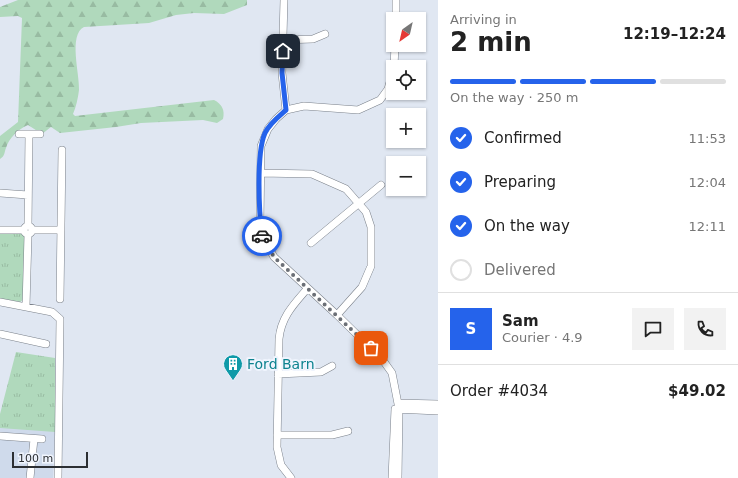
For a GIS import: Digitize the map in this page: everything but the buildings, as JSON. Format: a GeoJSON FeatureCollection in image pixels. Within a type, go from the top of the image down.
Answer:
{"type":"FeatureCollection","features":[{"type":"Feature","properties":{"kind":"street"},"geometry":{"type":"LineString","coordinates":[[284,0],[282,73],[286,110]]}},
{"type":"Feature","properties":{"kind":"street"},"geometry":{"type":"LineString","coordinates":[[396,0],[396,12]]}},
{"type":"Feature","properties":{"kind":"street"},"geometry":{"type":"LineString","coordinates":[[284,40],[313,39],[325,34]]}},
{"type":"Feature","properties":{"kind":"street"},"geometry":{"type":"LineString","coordinates":[[386,92],[380,100],[358,110],[304,106],[286,110],[276,119],[265,134],[261,146],[260,221],[262,236],[274,257],[337,316],[382,360],[392,372],[397,407],[398,478]]}},
{"type":"Feature","properties":{"kind":"street"},"geometry":{"type":"LineString","coordinates":[[19,134],[40,134]]}},
{"type":"Feature","properties":{"kind":"street"},"geometry":{"type":"LineString","coordinates":[[26,306],[29,134]]}},
{"type":"Feature","properties":{"kind":"street"},"geometry":{"type":"LineString","coordinates":[[60,299],[62,150]]}},
{"type":"Feature","properties":{"kind":"street"},"geometry":{"type":"LineString","coordinates":[[260,173],[312,174],[346,189],[366,212],[371,227],[371,266],[362,287],[337,316]]}},
{"type":"Feature","properties":{"kind":"street"},"geometry":{"type":"LineString","coordinates":[[310,243],[357,203],[381,185]]}},
{"type":"Feature","properties":{"kind":"street"},"geometry":{"type":"LineString","coordinates":[[0,193],[28,195]]}},
{"type":"Feature","properties":{"kind":"street"},"geometry":{"type":"LineString","coordinates":[[0,230],[61,230]]}},
{"type":"Feature","properties":{"kind":"street"},"geometry":{"type":"LineString","coordinates":[[291,478],[285,471],[280,459],[277,435],[278,374],[281,326],[291,307],[307,289]]}},
{"type":"Feature","properties":{"kind":"street"},"geometry":{"type":"LineString","coordinates":[[0,302],[26,306],[55,314],[61,322],[58,478]]}},
{"type":"Feature","properties":{"kind":"street"},"geometry":{"type":"LineString","coordinates":[[0,334],[46,344]]}},
{"type":"Feature","properties":{"kind":"street"},"geometry":{"type":"LineString","coordinates":[[278,374],[321,372],[332,366]]}},
{"type":"Feature","properties":{"kind":"street"},"geometry":{"type":"LineString","coordinates":[[397,407],[438,404]]}},
{"type":"Feature","properties":{"kind":"street"},"geometry":{"type":"LineString","coordinates":[[397,407],[438,411]]}},
{"type":"Feature","properties":{"kind":"street"},"geometry":{"type":"LineString","coordinates":[[392,478],[397,407]]}},
{"type":"Feature","properties":{"kind":"street"},"geometry":{"type":"LineString","coordinates":[[277,435],[332,435],[348,431]]}},
{"type":"Feature","properties":{"kind":"street"},"geometry":{"type":"LineString","coordinates":[[0,436],[38,439],[30,478]]}},
{"type":"Feature","properties":{"kind":"shaded area"},"geometry":{"type":"Polygon","coordinates":[[[0,423],[55,427],[53,478],[0,478],[0,423]]]}},
{"type":"Feature","properties":{"kind":"green space"},"geometry":{"type":"Polygon","coordinates":[[[18,0],[247,0],[247,5],[224,14],[194,13],[176,15],[149,23],[84,27],[79,31],[77,38],[76,56],[79,90],[73,114],[75,116],[214,100],[219,103],[222,108],[224,113],[223,119],[217,123],[203,120],[141,123],[60,133],[51,127],[42,134],[28,125],[14,134],[7,144],[4,156],[0,159],[0,136],[18,122],[22,18],[18,16],[0,17],[0,7],[18,0]]]}},
{"type":"Feature","properties":{"kind":"green space"},"geometry":{"type":"Polygon","coordinates":[[[0,233],[21,233],[25,236],[23,300],[20,302],[0,299],[0,233]]]}},
{"type":"Feature","properties":{"kind":"green space"},"geometry":{"type":"Polygon","coordinates":[[[16,352],[55,358],[55,432],[0,428],[0,414],[16,352]]]}},
{"type":"Feature","properties":{"kind":"way so far"},"geometry":{"type":"LineString","coordinates":[[262,236],[274,257],[371,348]]}},
{"type":"Feature","properties":{"kind":"place","name":"Ford Barn"},"geometry":{"type":"Point","coordinates":[233,381]}},
{"type":"Feature","properties":{"kind":"route"},"geometry":{"type":"LineString","coordinates":[[262,236],[260,221],[261,146],[268,129],[286,110],[282,73],[283,51]]}}]}
